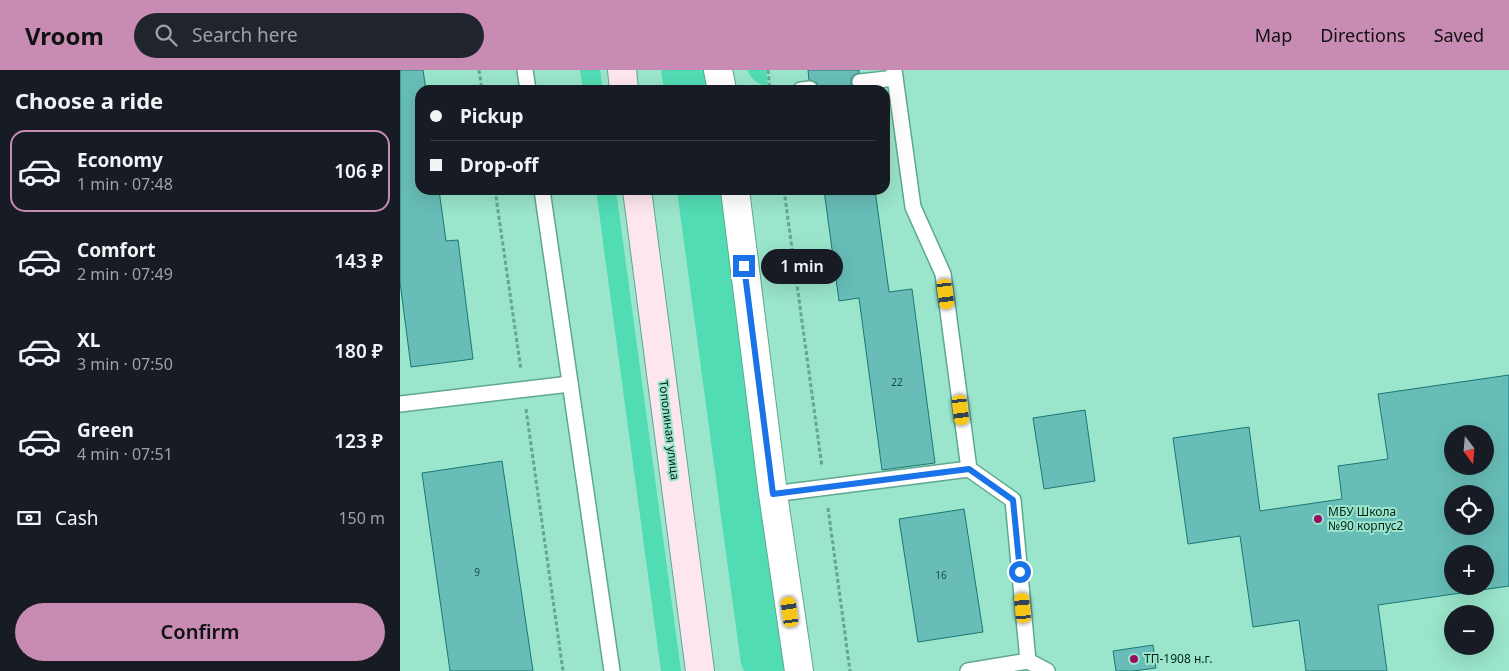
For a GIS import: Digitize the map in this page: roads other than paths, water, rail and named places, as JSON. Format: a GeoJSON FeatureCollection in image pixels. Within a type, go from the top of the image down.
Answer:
{"type":"FeatureCollection","features":[{"type":"Feature","properties":{"kind":"main road"},"geometry":{"type":"LineString","coordinates":[[622,70],[624,85]]}},
{"type":"Feature","properties":{"kind":"main road","name":"Тополиная улица"},"geometry":{"type":"LineString","coordinates":[[638,195],[700,671]]}},
{"type":"Feature","properties":{"kind":"street"},"geometry":{"type":"LineString","coordinates":[[718,70],[721,85]]}},
{"type":"Feature","properties":{"kind":"street"},"geometry":{"type":"LineString","coordinates":[[736,195],[773,494],[799,671]]}},
{"type":"Feature","properties":{"kind":"lane"},"geometry":{"type":"LineString","coordinates":[[525,70],[527,85]]}},
{"type":"Feature","properties":{"kind":"lane"},"geometry":{"type":"LineString","coordinates":[[860,82],[894,74],[913,207],[944,274],[969,469]]}},
{"type":"Feature","properties":{"kind":"lane"},"geometry":{"type":"LineString","coordinates":[[543,195],[612,671]]}},
{"type":"Feature","properties":{"kind":"lane"},"geometry":{"type":"LineString","coordinates":[[400,404],[570,384]]}},
{"type":"Feature","properties":{"kind":"lane"},"geometry":{"type":"LineString","coordinates":[[773,494],[969,469],[1013,500],[1028,662]]}},
{"type":"Feature","properties":{"kind":"lane"},"geometry":{"type":"LineString","coordinates":[[968,671],[1028,662],[1047,671]]}},
{"type":"Feature","properties":{"kind":"place","name":"МБУ Школа №90 корпус2"},"geometry":{"type":"Point","coordinates":[1318,519]}},
{"type":"Feature","properties":{"kind":"place","name":"ТП-1908 н.г."},"geometry":{"type":"Point","coordinates":[1134,659]}}]}
